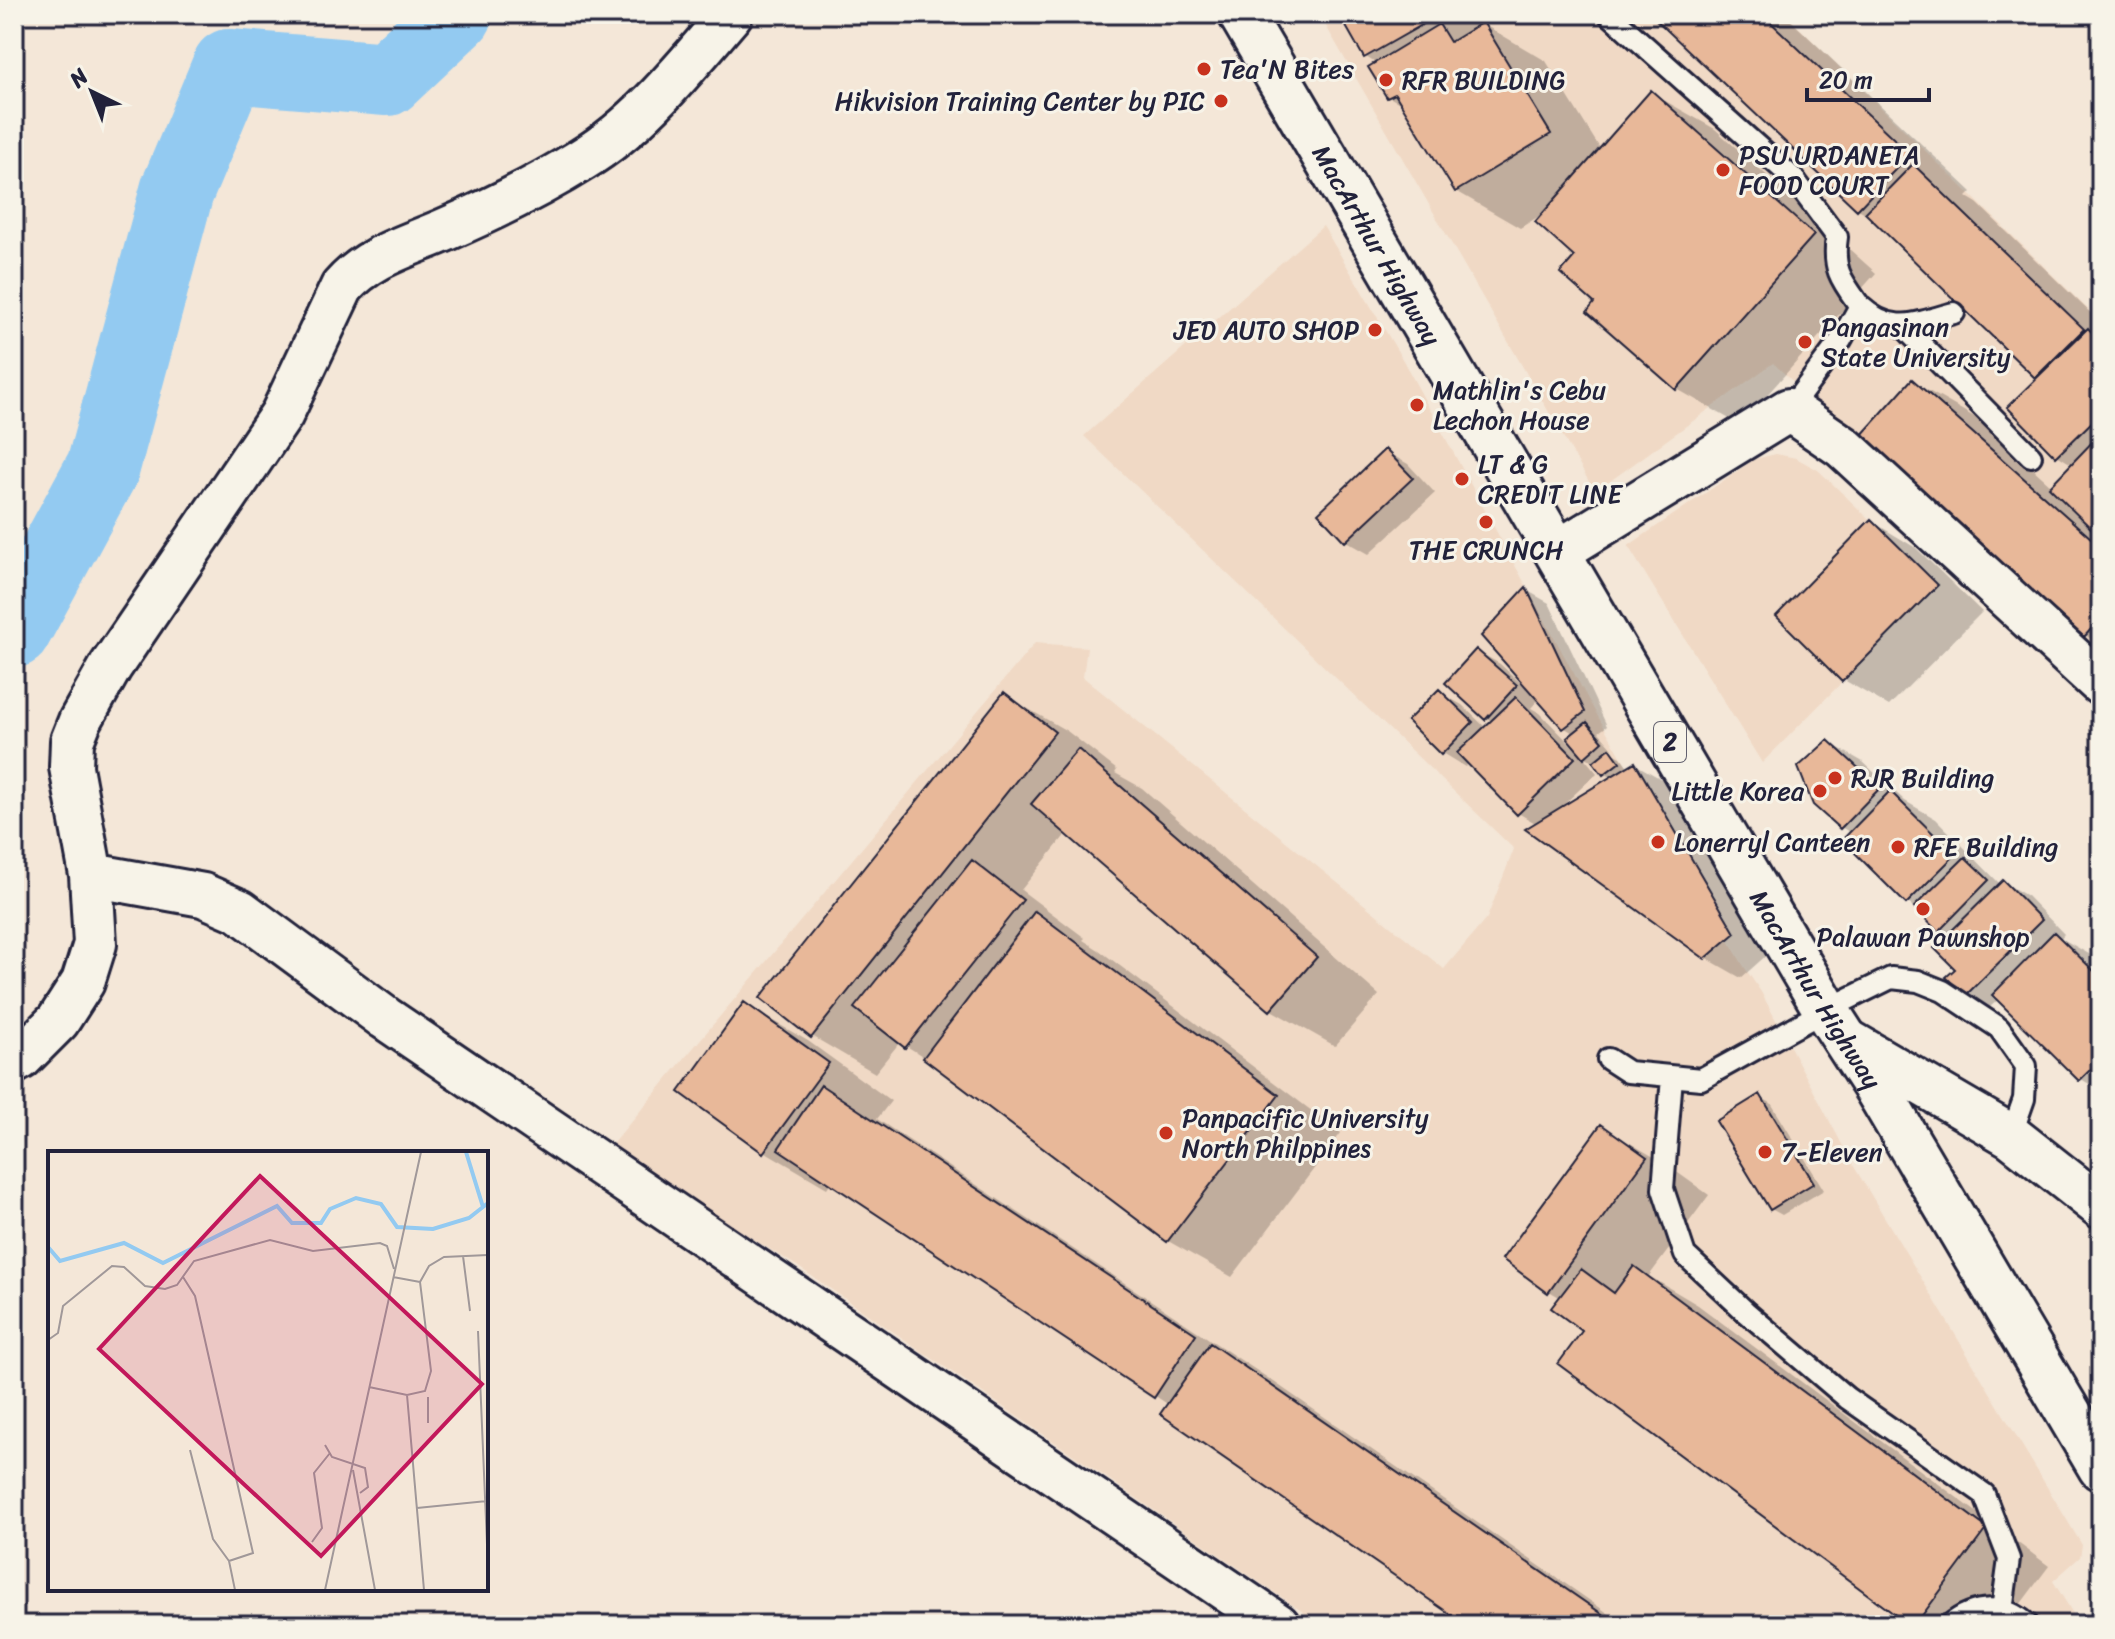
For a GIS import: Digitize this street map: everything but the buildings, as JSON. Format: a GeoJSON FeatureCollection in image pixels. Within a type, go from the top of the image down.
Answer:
{"type":"FeatureCollection","features":[{"type":"Feature","properties":{"kind":"main road","name":"MacArthur Highway"},"geometry":{"type":"LineString","coordinates":[[1241,14],[1835,1024],[1877,1089],[2101,1468]]}},
{"type":"Feature","properties":{"kind":"street"},"geometry":{"type":"LineString","coordinates":[[14,1062],[58,1021],[83,982],[95,944],[91,875],[71,767],[72,741],[80,721],[111,666],[282,414],[342,287],[356,271],[375,258],[449,228],[586,158],[628,125],[731,14]]}},
{"type":"Feature","properties":{"kind":"street"},"geometry":{"type":"LineString","coordinates":[[1559,551],[1789,410],[1843,447],[2101,684]]}},
{"type":"Feature","properties":{"kind":"street"},"geometry":{"type":"LineString","coordinates":[[91,875],[203,895],[240,911],[385,1018],[1278,1625]]}},
{"type":"Feature","properties":{"kind":"street"},"geometry":{"type":"LineString","coordinates":[[1835,1024],[2011,1136],[2101,1207]]}},
{"type":"Feature","properties":{"kind":"lane"},"geometry":{"type":"LineString","coordinates":[[1609,14],[1794,179],[1837,237],[1834,257],[1840,278],[1860,306],[1875,320],[1903,326],[1954,313]]}},
{"type":"Feature","properties":{"kind":"lane"},"geometry":{"type":"LineString","coordinates":[[1789,410],[1841,340],[1860,306]]}},
{"type":"Feature","properties":{"kind":"lane"},"geometry":{"type":"LineString","coordinates":[[1903,326],[2031,456]]}},
{"type":"Feature","properties":{"kind":"lane"},"geometry":{"type":"LineString","coordinates":[[1608,1059],[1628,1072],[1701,1079],[1835,1024],[1891,978],[1918,981],[1943,991],[1999,1028],[2026,1066],[2024,1099],[2011,1136]]}},
{"type":"Feature","properties":{"kind":"lane"},"geometry":{"type":"LineString","coordinates":[[1672,1077],[1663,1189],[1685,1255],[1847,1398],[1984,1494],[2009,1559],[2002,1610]]}},
{"type":"Feature","properties":{"kind":"lane"},"geometry":{"type":"LineString","coordinates":[[1950,1625],[1976,1610],[2002,1610],[2028,1625]]}},
{"type":"Feature","properties":{"kind":"shaded area","name":"Pangasinan State University"},"geometry":{"type":"Polygon","coordinates":[[[1319,14],[1785,14],[2101,322],[2101,664],[1773,363],[1595,492],[1319,14]]]}},
{"type":"Feature","properties":{"kind":"shaded area","name":"Panpacific University North Philppines"},"geometry":{"type":"Polygon","coordinates":[[[1323,226],[1404,362],[1589,701],[1761,992],[1853,1165],[2082,1545],[2080,1557],[2053,1581],[2080,1625],[1322,1625],[797,1266],[608,1149],[1035,643],[1087,647],[1083,677],[1444,969],[1487,918],[1514,849],[1084,436],[1323,226]]]}},
{"type":"Feature","properties":{"kind":"shaded area"},"geometry":{"type":"Polygon","coordinates":[[[1776,454],[1796,458],[1818,470],[1938,585],[1762,763],[1628,546],[1755,459],[1776,454]]]}},
{"type":"Feature","properties":{"kind":"waterway"},"geometry":{"type":"LineString","coordinates":[[14,631],[103,467],[177,191],[229,66],[387,79],[456,14]]}},
{"type":"Feature","properties":{"kind":"place","name":"Tea'N Bites"},"geometry":{"type":"Point","coordinates":[1204,69]}},
{"type":"Feature","properties":{"kind":"place","name":"RFR BUILDING"},"geometry":{"type":"Point","coordinates":[1386,80]}},
{"type":"Feature","properties":{"kind":"place","name":"Hikvision Training Center by PIC"},"geometry":{"type":"Point","coordinates":[1221,101]}},
{"type":"Feature","properties":{"kind":"place","name":"PSU URDANETA FOOD COURT"},"geometry":{"type":"Point","coordinates":[1723,170]}},
{"type":"Feature","properties":{"kind":"place","name":"JED AUTO SHOP"},"geometry":{"type":"Point","coordinates":[1375,330]}},
{"type":"Feature","properties":{"kind":"place","name":"Pangasinan State University"},"geometry":{"type":"Point","coordinates":[1805,342]}},
{"type":"Feature","properties":{"kind":"place","name":"Mathlin's Cebu Lechon House"},"geometry":{"type":"Point","coordinates":[1417,405]}},
{"type":"Feature","properties":{"kind":"place","name":"LT & G CREDIT LINE"},"geometry":{"type":"Point","coordinates":[1462,479]}},
{"type":"Feature","properties":{"kind":"place","name":"THE CRUNCH"},"geometry":{"type":"Point","coordinates":[1486,522]}},
{"type":"Feature","properties":{"kind":"place","name":"RJR Building"},"geometry":{"type":"Point","coordinates":[1835,778]}},
{"type":"Feature","properties":{"kind":"place","name":"Little Korea"},"geometry":{"type":"Point","coordinates":[1820,791]}},
{"type":"Feature","properties":{"kind":"place","name":"Lonerryl Canteen"},"geometry":{"type":"Point","coordinates":[1658,842]}},
{"type":"Feature","properties":{"kind":"place","name":"RFE Building"},"geometry":{"type":"Point","coordinates":[1898,847]}},
{"type":"Feature","properties":{"kind":"place","name":"Palawan Pawnshop"},"geometry":{"type":"Point","coordinates":[1923,909]}},
{"type":"Feature","properties":{"kind":"place","name":"Panpacific University North Philppines"},"geometry":{"type":"Point","coordinates":[1166,1133]}},
{"type":"Feature","properties":{"kind":"place","name":"7-Eleven"},"geometry":{"type":"Point","coordinates":[1765,1152]}}]}
